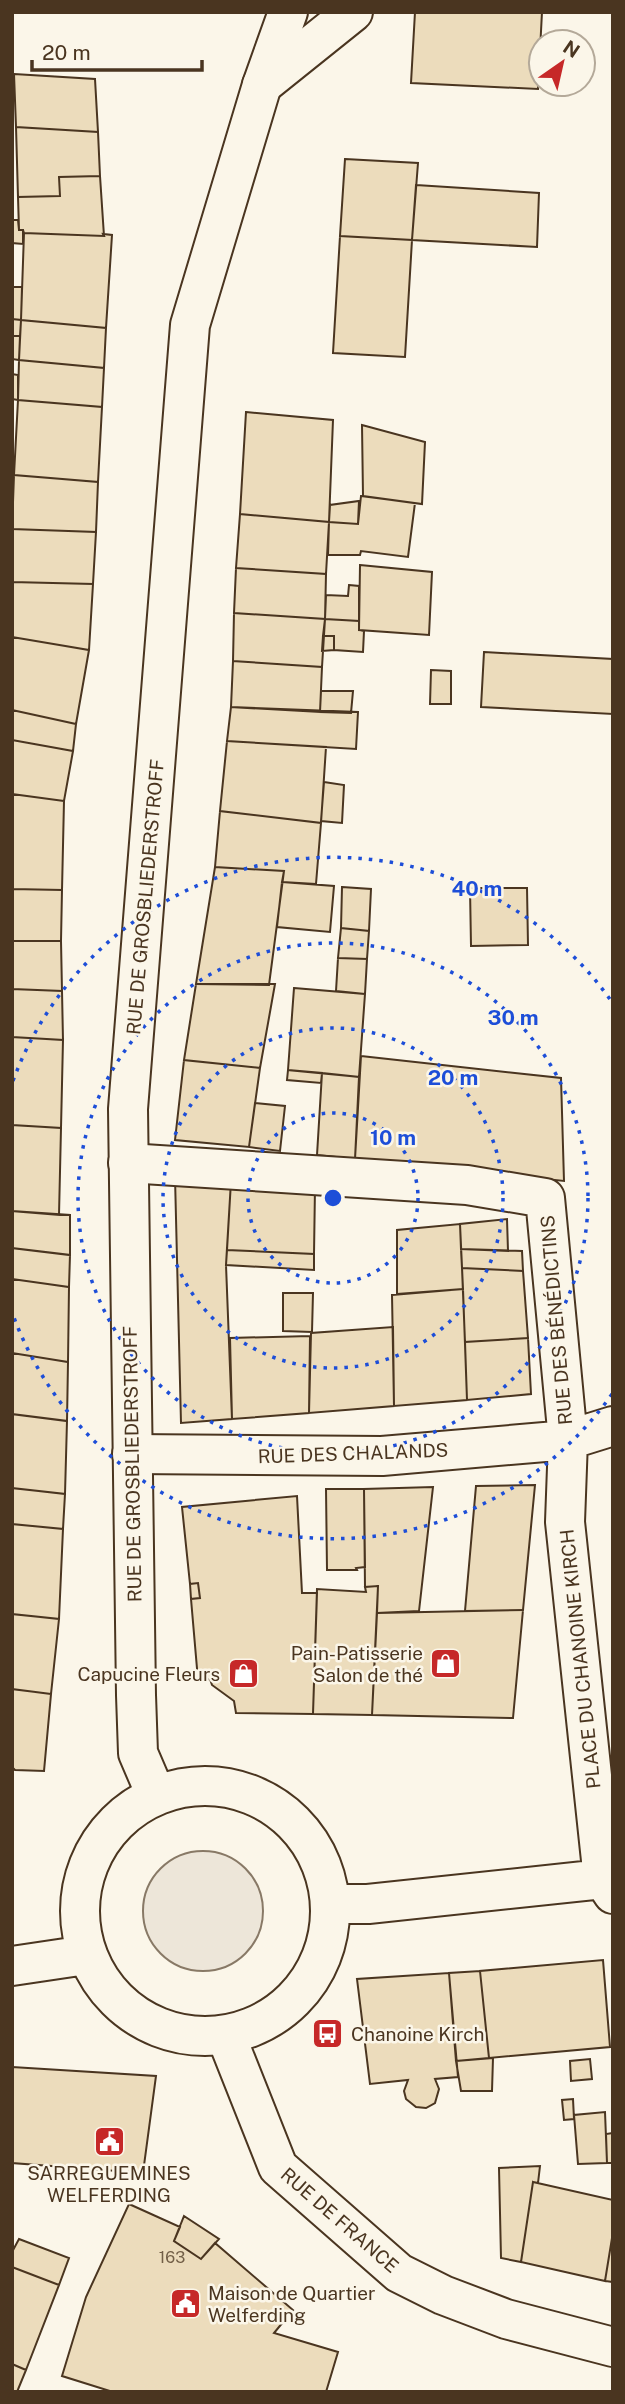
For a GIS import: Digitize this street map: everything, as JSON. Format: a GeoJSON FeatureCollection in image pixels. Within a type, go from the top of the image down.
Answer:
{"type":"FeatureCollection","features":[{"type":"Feature","properties":{"kind":"main road","name":"RUE DE GROSBLIEDERSTROFF"},"geometry":{"type":"LineString","coordinates":[[156,1795],[138,1753],[128,1109],[190,325],[262,85],[288,12]]}},
{"type":"Feature","properties":{"kind":"main road"},"geometry":{"type":"LineString","coordinates":[[262,85],[353,12]]}},
{"type":"Feature","properties":{"kind":"main road","name":"RUE DES BÉNÉDICTINS"},"geometry":{"type":"LineString","coordinates":[[128,1163],[467,1185],[545,1198],[568,1440]]}},
{"type":"Feature","properties":{"kind":"main road","name":"RUE DES CHALANDS"},"geometry":{"type":"LineString","coordinates":[[132,1454],[382,1456],[568,1440],[613,1426]]}},
{"type":"Feature","properties":{"kind":"main road","name":"PLACE DU CHANOINE KIRCH"},"geometry":{"type":"LineString","coordinates":[[332,1904],[368,1904],[609,1882],[565,1522],[568,1440]]}},
{"type":"Feature","properties":{"kind":"main road"},"geometry":{"type":"LineString","coordinates":[[193,1786],[229,1788],[265,1801],[295,1824],[317,1854],[332,1904],[330,1928],[318,1966],[295,1999],[264,2022],[226,2036],[183,2035],[142,2021],[108,1993],[86,1955],[78,1904],[92,1854],[124,1814],[156,1795],[193,1786]]}},
{"type":"Feature","properties":{"kind":"main road"},"geometry":{"type":"LineString","coordinates":[[12,1966],[86,1955]]}},
{"type":"Feature","properties":{"kind":"main road","name":"RUE DE FRANCE"},"geometry":{"type":"LineString","coordinates":[[226,2036],[278,2167],[398,2273],[443,2295],[506,2319],[613,2347]]}},
{"type":"Feature","properties":{"kind":"shaded area"},"geometry":{"type":"Polygon","coordinates":[[[203,1851],[226,1855],[246,1868],[259,1888],[263,1911],[259,1934],[246,1954],[226,1967],[203,1971],[180,1967],[160,1954],[147,1934],[143,1911],[147,1888],[160,1868],[180,1855],[203,1851]]]}},
{"type":"Feature","properties":{"kind":"building"},"geometry":{"type":"Polygon","coordinates":[[[415,12],[542,12],[541,28],[527,28],[527,88],[411,83],[415,12]]]}},
{"type":"Feature","properties":{"kind":"building"},"geometry":{"type":"Polygon","coordinates":[[[14,74],[95,79],[98,132],[16,127],[14,74]]]}},
{"type":"Feature","properties":{"kind":"building"},"geometry":{"type":"Polygon","coordinates":[[[16,127],[98,132],[100,176],[59,177],[60,196],[18,197],[16,127]]]}},
{"type":"Feature","properties":{"kind":"building"},"geometry":{"type":"Polygon","coordinates":[[[345,159],[418,163],[412,240],[340,236],[345,159]]]}},
{"type":"Feature","properties":{"kind":"building"},"geometry":{"type":"Polygon","coordinates":[[[100,176],[104,236],[24,233],[19,230],[18,197],[60,196],[59,177],[100,176]]]}},
{"type":"Feature","properties":{"kind":"building"},"geometry":{"type":"Polygon","coordinates":[[[416,185],[539,193],[537,247],[412,240],[416,185]]]}},
{"type":"Feature","properties":{"kind":"building"},"geometry":{"type":"Polygon","coordinates":[[[12,220],[18,220],[19,230],[23,230],[23,244],[12,243],[12,220]]]}},
{"type":"Feature","properties":{"kind":"building"},"geometry":{"type":"Polygon","coordinates":[[[24,233],[112,235],[106,328],[21,320],[24,233]]]}},
{"type":"Feature","properties":{"kind":"building"},"geometry":{"type":"Polygon","coordinates":[[[340,236],[412,240],[405,357],[333,353],[340,236]]]}},
{"type":"Feature","properties":{"kind":"building"},"geometry":{"type":"Polygon","coordinates":[[[12,287],[22,287],[21,320],[12,319],[12,287]]]}},
{"type":"Feature","properties":{"kind":"building"},"geometry":{"type":"Polygon","coordinates":[[[12,319],[21,320],[20,336],[12,336],[12,319]]]}},
{"type":"Feature","properties":{"kind":"building"},"geometry":{"type":"Polygon","coordinates":[[[21,320],[106,328],[104,368],[19,360],[21,320]]]}},
{"type":"Feature","properties":{"kind":"building"},"geometry":{"type":"Polygon","coordinates":[[[12,336],[20,336],[19,360],[12,359],[12,336]]]}},
{"type":"Feature","properties":{"kind":"building"},"geometry":{"type":"Polygon","coordinates":[[[19,360],[104,368],[102,407],[18,400],[19,360]]]}},
{"type":"Feature","properties":{"kind":"building"},"geometry":{"type":"Polygon","coordinates":[[[12,374],[18,375],[18,400],[12,399],[12,374]]]}},
{"type":"Feature","properties":{"kind":"building"},"geometry":{"type":"Polygon","coordinates":[[[18,400],[102,407],[98,482],[14,475],[18,400]]]}},
{"type":"Feature","properties":{"kind":"building"},"geometry":{"type":"Polygon","coordinates":[[[246,412],[333,420],[329,522],[240,514],[246,412]]]}},
{"type":"Feature","properties":{"kind":"building"},"geometry":{"type":"Polygon","coordinates":[[[362,425],[425,442],[422,504],[363,496],[362,425]]]}},
{"type":"Feature","properties":{"kind":"building"},"geometry":{"type":"Polygon","coordinates":[[[14,475],[98,482],[96,532],[12,529],[14,475]]]}},
{"type":"Feature","properties":{"kind":"building"},"geometry":{"type":"Polygon","coordinates":[[[361,496],[415,503],[408,557],[361,551],[360,555],[328,555],[329,522],[358,524],[361,496]]]}},
{"type":"Feature","properties":{"kind":"building"},"geometry":{"type":"Polygon","coordinates":[[[359,501],[358,524],[329,522],[330,505],[359,501]]]}},
{"type":"Feature","properties":{"kind":"building"},"geometry":{"type":"Polygon","coordinates":[[[240,514],[329,522],[326,574],[236,568],[240,514]]]}},
{"type":"Feature","properties":{"kind":"building"},"geometry":{"type":"Polygon","coordinates":[[[12,529],[96,532],[93,584],[12,582],[12,529]]]}},
{"type":"Feature","properties":{"kind":"building"},"geometry":{"type":"Polygon","coordinates":[[[360,565],[432,572],[429,635],[359,630],[360,565]]]}},
{"type":"Feature","properties":{"kind":"building"},"geometry":{"type":"Polygon","coordinates":[[[236,568],[326,574],[325,619],[234,613],[236,568]]]}},
{"type":"Feature","properties":{"kind":"building"},"geometry":{"type":"Polygon","coordinates":[[[12,582],[93,584],[89,650],[12,637],[12,582]]]}},
{"type":"Feature","properties":{"kind":"building"},"geometry":{"type":"Polygon","coordinates":[[[349,585],[359,586],[359,621],[325,619],[326,595],[348,596],[349,585]]]}},
{"type":"Feature","properties":{"kind":"building"},"geometry":{"type":"Polygon","coordinates":[[[234,613],[325,619],[322,667],[233,661],[234,613]]]}},
{"type":"Feature","properties":{"kind":"building"},"geometry":{"type":"Polygon","coordinates":[[[325,619],[359,621],[359,630],[364,631],[363,652],[334,650],[334,636],[323,636],[325,619]]]}},
{"type":"Feature","properties":{"kind":"building"},"geometry":{"type":"Polygon","coordinates":[[[323,636],[334,636],[334,650],[322,651],[323,636]]]}},
{"type":"Feature","properties":{"kind":"building"},"geometry":{"type":"Polygon","coordinates":[[[12,637],[89,650],[76,724],[12,710],[12,637]]]}},
{"type":"Feature","properties":{"kind":"building"},"geometry":{"type":"Polygon","coordinates":[[[484,652],[613,659],[613,714],[481,707],[484,652]]]}},
{"type":"Feature","properties":{"kind":"building"},"geometry":{"type":"Polygon","coordinates":[[[233,661],[322,667],[320,712],[231,707],[233,661]]]}},
{"type":"Feature","properties":{"kind":"building"},"geometry":{"type":"Polygon","coordinates":[[[431,670],[451,671],[451,704],[430,704],[431,670]]]}},
{"type":"Feature","properties":{"kind":"building"},"geometry":{"type":"Polygon","coordinates":[[[321,691],[353,691],[351,713],[320,712],[321,691]]]}},
{"type":"Feature","properties":{"kind":"building"},"geometry":{"type":"Polygon","coordinates":[[[231,707],[358,712],[356,749],[227,741],[231,707]]]}},
{"type":"Feature","properties":{"kind":"building"},"geometry":{"type":"Polygon","coordinates":[[[12,710],[76,724],[73,751],[12,740],[12,710]]]}},
{"type":"Feature","properties":{"kind":"building"},"geometry":{"type":"Polygon","coordinates":[[[12,740],[73,751],[64,801],[12,794],[12,740]]]}},
{"type":"Feature","properties":{"kind":"building"},"geometry":{"type":"Polygon","coordinates":[[[227,741],[326,747],[321,823],[220,811],[227,741]]]}},
{"type":"Feature","properties":{"kind":"building"},"geometry":{"type":"Polygon","coordinates":[[[324,782],[344,785],[342,823],[321,821],[324,782]]]}},
{"type":"Feature","properties":{"kind":"building"},"geometry":{"type":"Polygon","coordinates":[[[12,794],[64,801],[62,890],[12,889],[12,794]]]}},
{"type":"Feature","properties":{"kind":"building"},"geometry":{"type":"Polygon","coordinates":[[[220,811],[321,823],[316,884],[282,882],[284,871],[215,867],[220,811]]]}},
{"type":"Feature","properties":{"kind":"building"},"geometry":{"type":"Polygon","coordinates":[[[215,867],[284,871],[269,985],[196,984],[215,867]]]}},
{"type":"Feature","properties":{"kind":"building"},"geometry":{"type":"Polygon","coordinates":[[[282,882],[334,886],[330,932],[277,927],[282,882]]]}},
{"type":"Feature","properties":{"kind":"building"},"geometry":{"type":"Polygon","coordinates":[[[342,887],[371,889],[369,931],[341,928],[342,887]]]}},
{"type":"Feature","properties":{"kind":"building"},"geometry":{"type":"Polygon","coordinates":[[[470,888],[527,888],[528,945],[471,946],[470,888]]]}},
{"type":"Feature","properties":{"kind":"building"},"geometry":{"type":"Polygon","coordinates":[[[12,889],[62,890],[61,941],[12,941],[12,889]]]}},
{"type":"Feature","properties":{"kind":"building"},"geometry":{"type":"Polygon","coordinates":[[[341,928],[369,931],[367,959],[338,958],[341,928]]]}},
{"type":"Feature","properties":{"kind":"building"},"geometry":{"type":"Polygon","coordinates":[[[12,941],[61,941],[62,991],[12,989],[12,941]]]}},
{"type":"Feature","properties":{"kind":"building"},"geometry":{"type":"Polygon","coordinates":[[[338,958],[367,959],[365,994],[336,991],[338,958]]]}},
{"type":"Feature","properties":{"kind":"building"},"geometry":{"type":"Polygon","coordinates":[[[196,984],[275,984],[260,1068],[184,1060],[196,984]]]}},
{"type":"Feature","properties":{"kind":"building"},"geometry":{"type":"Polygon","coordinates":[[[294,988],[365,994],[359,1077],[288,1070],[294,988]]]}},
{"type":"Feature","properties":{"kind":"building"},"geometry":{"type":"Polygon","coordinates":[[[12,989],[62,991],[63,1040],[12,1037],[12,989]]]}},
{"type":"Feature","properties":{"kind":"building"},"geometry":{"type":"Polygon","coordinates":[[[12,1037],[63,1040],[61,1128],[12,1125],[12,1037]]]}},
{"type":"Feature","properties":{"kind":"building"},"geometry":{"type":"Polygon","coordinates":[[[361,1056],[561,1078],[564,1181],[355,1159],[361,1056]]]}},
{"type":"Feature","properties":{"kind":"building"},"geometry":{"type":"Polygon","coordinates":[[[184,1060],[260,1068],[249,1147],[175,1140],[184,1060]]]}},
{"type":"Feature","properties":{"kind":"building"},"geometry":{"type":"Polygon","coordinates":[[[288,1070],[322,1073],[321,1083],[287,1080],[288,1070]]]}},
{"type":"Feature","properties":{"kind":"building"},"geometry":{"type":"Polygon","coordinates":[[[322,1073],[359,1077],[355,1159],[317,1155],[322,1073]]]}},
{"type":"Feature","properties":{"kind":"building"},"geometry":{"type":"Polygon","coordinates":[[[255,1103],[285,1106],[280,1151],[249,1147],[255,1103]]]}},
{"type":"Feature","properties":{"kind":"building"},"geometry":{"type":"Polygon","coordinates":[[[12,1125],[61,1128],[59,1215],[12,1211],[12,1125]]]}},
{"type":"Feature","properties":{"kind":"building"},"geometry":{"type":"Polygon","coordinates":[[[175,1177],[231,1181],[226,1265],[232,1419],[181,1423],[175,1177]]]}},
{"type":"Feature","properties":{"kind":"building"},"geometry":{"type":"Polygon","coordinates":[[[231,1181],[315,1187],[314,1254],[227,1250],[231,1181]]]}},
{"type":"Feature","properties":{"kind":"building"},"geometry":{"type":"Polygon","coordinates":[[[12,1211],[70,1215],[70,1255],[12,1248],[12,1211]]]}},
{"type":"Feature","properties":{"kind":"building"},"geometry":{"type":"Polygon","coordinates":[[[507,1219],[508,1251],[461,1249],[460,1224],[507,1219]]]}},
{"type":"Feature","properties":{"kind":"building"},"geometry":{"type":"Polygon","coordinates":[[[460,1224],[463,1289],[397,1294],[397,1230],[460,1224]]]}},
{"type":"Feature","properties":{"kind":"building"},"geometry":{"type":"Polygon","coordinates":[[[12,1248],[70,1255],[69,1287],[12,1279],[12,1248]]]}},
{"type":"Feature","properties":{"kind":"building"},"geometry":{"type":"Polygon","coordinates":[[[461,1249],[522,1251],[523,1271],[462,1268],[461,1249]]]}},
{"type":"Feature","properties":{"kind":"building"},"geometry":{"type":"Polygon","coordinates":[[[227,1250],[314,1254],[314,1270],[226,1265],[227,1250]]]}},
{"type":"Feature","properties":{"kind":"building"},"geometry":{"type":"Polygon","coordinates":[[[462,1268],[523,1271],[528,1338],[465,1342],[462,1268]]]}},
{"type":"Feature","properties":{"kind":"building"},"geometry":{"type":"Polygon","coordinates":[[[12,1279],[69,1287],[68,1362],[12,1353],[12,1279]]]}},
{"type":"Feature","properties":{"kind":"building"},"geometry":{"type":"Polygon","coordinates":[[[463,1289],[467,1400],[394,1406],[392,1295],[463,1289]]]}},
{"type":"Feature","properties":{"kind":"building"},"geometry":{"type":"Polygon","coordinates":[[[283,1293],[313,1293],[312,1332],[283,1331],[283,1293]]]}},
{"type":"Feature","properties":{"kind":"building"},"geometry":{"type":"Polygon","coordinates":[[[393,1327],[394,1406],[309,1413],[311,1333],[393,1327]]]}},
{"type":"Feature","properties":{"kind":"building"},"geometry":{"type":"Polygon","coordinates":[[[310,1336],[309,1413],[232,1419],[230,1338],[310,1336]]]}},
{"type":"Feature","properties":{"kind":"building"},"geometry":{"type":"Polygon","coordinates":[[[528,1338],[531,1394],[467,1400],[465,1342],[528,1338]]]}},
{"type":"Feature","properties":{"kind":"building"},"geometry":{"type":"Polygon","coordinates":[[[12,1353],[68,1362],[67,1421],[12,1414],[12,1353]]]}},
{"type":"Feature","properties":{"kind":"building"},"geometry":{"type":"Polygon","coordinates":[[[12,1414],[67,1421],[65,1494],[12,1488],[12,1414]]]}},
{"type":"Feature","properties":{"kind":"building"},"geometry":{"type":"Polygon","coordinates":[[[535,1485],[523,1610],[465,1611],[476,1486],[535,1485]]]}},
{"type":"Feature","properties":{"kind":"building"},"geometry":{"type":"Polygon","coordinates":[[[433,1487],[419,1611],[377,1613],[378,1586],[365,1587],[364,1489],[433,1487]]]}},
{"type":"Feature","properties":{"kind":"building"},"geometry":{"type":"Polygon","coordinates":[[[12,1488],[65,1494],[63,1529],[12,1524],[12,1488]]]}},
{"type":"Feature","properties":{"kind":"building"},"geometry":{"type":"Polygon","coordinates":[[[326,1489],[364,1489],[365,1567],[356,1568],[357,1570],[327,1570],[326,1489]]]}},
{"type":"Feature","properties":{"kind":"building"},"geometry":{"type":"Polygon","coordinates":[[[297,1496],[302,1593],[317,1593],[313,1714],[236,1713],[234,1701],[212,1685],[210,1679],[198,1680],[191,1599],[200,1598],[198,1583],[190,1584],[182,1507],[297,1496]]]}},
{"type":"Feature","properties":{"kind":"building"},"geometry":{"type":"Polygon","coordinates":[[[12,1524],[63,1529],[59,1619],[12,1614],[12,1524]]]}},
{"type":"Feature","properties":{"kind":"building"},"geometry":{"type":"Polygon","coordinates":[[[198,1583],[200,1598],[191,1599],[190,1584],[198,1583]]]}},
{"type":"Feature","properties":{"kind":"building"},"geometry":{"type":"Polygon","coordinates":[[[378,1586],[372,1715],[313,1714],[317,1589],[366,1592],[365,1587],[378,1586]]]}},
{"type":"Feature","properties":{"kind":"building","name":"Pain-Patisserie Salon de thé"},"geometry":{"type":"Polygon","coordinates":[[[523,1610],[513,1718],[372,1715],[377,1613],[523,1610]]]}},
{"type":"Feature","properties":{"kind":"building"},"geometry":{"type":"Polygon","coordinates":[[[12,1614],[59,1619],[51,1694],[12,1689],[12,1614]]]}},
{"type":"Feature","properties":{"kind":"building"},"geometry":{"type":"Polygon","coordinates":[[[12,1689],[51,1694],[44,1771],[15,1770],[12,1767],[12,1689]]]}},
{"type":"Feature","properties":{"kind":"building"},"geometry":{"type":"Polygon","coordinates":[[[603,1960],[610,2047],[489,2058],[480,1971],[603,1960]]]}},
{"type":"Feature","properties":{"kind":"building"},"geometry":{"type":"Polygon","coordinates":[[[480,1971],[489,2058],[456,2061],[449,1973],[480,1971]]]}},
{"type":"Feature","properties":{"kind":"building"},"geometry":{"type":"Polygon","coordinates":[[[449,1973],[458,2077],[435,2079],[439,2089],[435,2103],[426,2108],[416,2107],[406,2099],[404,2091],[408,2080],[370,2084],[357,1979],[449,1973]]]}},
{"type":"Feature","properties":{"kind":"building"},"geometry":{"type":"Polygon","coordinates":[[[493,2058],[492,2091],[461,2091],[456,2061],[493,2058]]]}},
{"type":"Feature","properties":{"kind":"building"},"geometry":{"type":"Polygon","coordinates":[[[590,2059],[592,2079],[571,2081],[570,2061],[590,2059]]]}},
{"type":"Feature","properties":{"kind":"building"},"geometry":{"type":"Polygon","coordinates":[[[12,2067],[156,2076],[143,2173],[12,2163],[12,2067]]]}},
{"type":"Feature","properties":{"kind":"building"},"geometry":{"type":"Polygon","coordinates":[[[573,2099],[574,2119],[564,2120],[562,2100],[573,2099]]]}},
{"type":"Feature","properties":{"kind":"building"},"geometry":{"type":"Polygon","coordinates":[[[605,2112],[607,2163],[578,2164],[574,2115],[605,2112]]]}},
{"type":"Feature","properties":{"kind":"building"},"geometry":{"type":"Polygon","coordinates":[[[613,2133],[613,2163],[607,2163],[606,2134],[613,2133]]]}},
{"type":"Feature","properties":{"kind":"building"},"geometry":{"type":"Polygon","coordinates":[[[540,2166],[538,2183],[533,2182],[521,2262],[501,2258],[499,2168],[540,2166]]]}},
{"type":"Feature","properties":{"kind":"building"},"geometry":{"type":"Polygon","coordinates":[[[533,2182],[613,2200],[613,2232],[605,2281],[521,2262],[533,2182]]]}},
{"type":"Feature","properties":{"kind":"building","name":"Maison de Quartier Welferding"},"geometry":{"type":"Polygon","coordinates":[[[129,2204],[180,2227],[174,2241],[201,2259],[215,2243],[293,2310],[274,2333],[338,2352],[326,2392],[113,2392],[62,2376],[86,2297],[129,2204]]]}},
{"type":"Feature","properties":{"kind":"building"},"geometry":{"type":"Polygon","coordinates":[[[184,2216],[219,2239],[201,2259],[174,2241],[184,2216]]]}},
{"type":"Feature","properties":{"kind":"building"},"geometry":{"type":"Polygon","coordinates":[[[613,2232],[613,2282],[605,2281],[613,2232]]]}},
{"type":"Feature","properties":{"kind":"building"},"geometry":{"type":"Polygon","coordinates":[[[19,2239],[69,2258],[59,2285],[12,2267],[12,2252],[19,2239]]]}},
{"type":"Feature","properties":{"kind":"building"},"geometry":{"type":"Polygon","coordinates":[[[12,2267],[59,2285],[26,2370],[12,2364],[12,2267]]]}},
{"type":"Feature","properties":{"kind":"building"},"geometry":{"type":"Polygon","coordinates":[[[12,2364],[26,2370],[17,2392],[12,2392],[12,2364]]]}},
{"type":"Feature","properties":{"kind":"place","name":"Pain-Patisserie Salon de thé"},"geometry":{"type":"Point","coordinates":[446,1664]}},
{"type":"Feature","properties":{"kind":"place","name":"Capucine Fleurs"},"geometry":{"type":"Point","coordinates":[243,1674]}},
{"type":"Feature","properties":{"kind":"place","name":"Chanoine Kirch"},"geometry":{"type":"Point","coordinates":[328,2034]}},
{"type":"Feature","properties":{"kind":"place","name":"SARREGUEMINES WELFERDING"},"geometry":{"type":"Point","coordinates":[109,2142]}},
{"type":"Feature","properties":{"kind":"place","name":"Maison de Quartier Welferding"},"geometry":{"type":"Point","coordinates":[185,2304]}}]}
